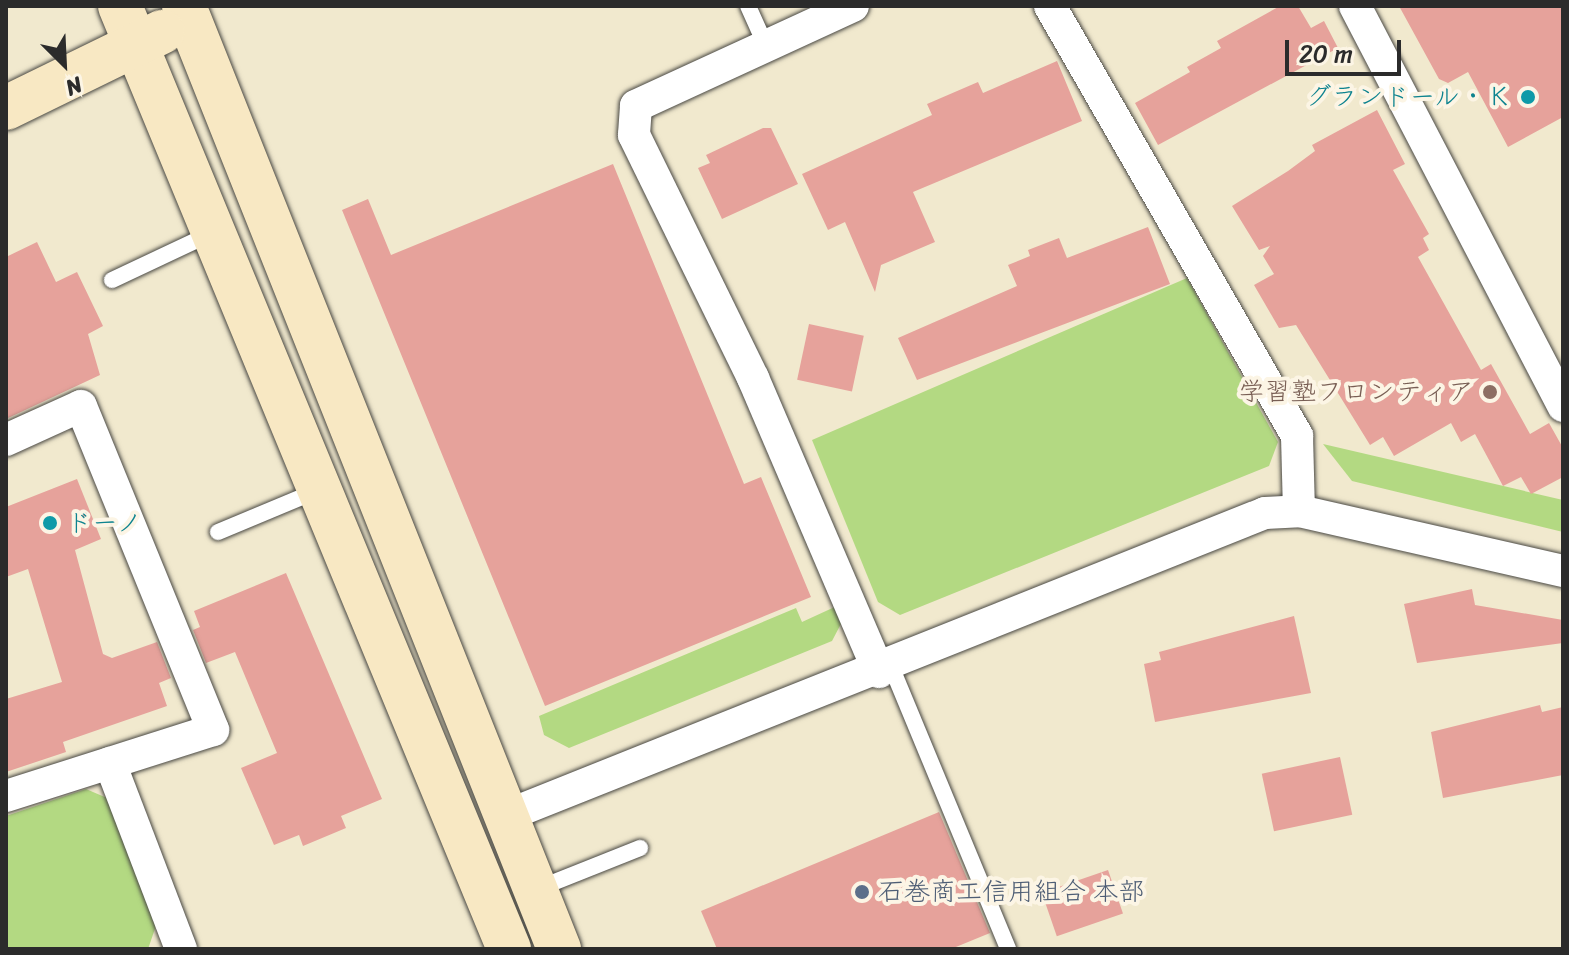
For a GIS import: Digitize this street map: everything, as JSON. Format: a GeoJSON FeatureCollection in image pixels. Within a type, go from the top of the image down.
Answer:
{"type":"FeatureCollection","features":[{"type":"Feature","properties":{"kind":"street"},"geometry":{"type":"LineString","coordinates":[[853,6],[636,106],[634,135],[753,378],[885,669]]}},
{"type":"Feature","properties":{"kind":"street"},"geometry":{"type":"LineString","coordinates":[[1050,6],[1297,436],[1299,511]]}},
{"type":"Feature","properties":{"kind":"street"},"geometry":{"type":"LineString","coordinates":[[1355,6],[1563,406]]}},
{"type":"Feature","properties":{"kind":"street"},"geometry":{"type":"LineString","coordinates":[[6,108],[127,25],[197,10],[559,949]]}},
{"type":"Feature","properties":{"kind":"street"},"geometry":{"type":"LineString","coordinates":[[127,25],[509,949]]}},
{"type":"Feature","properties":{"kind":"street"},"geometry":{"type":"LineString","coordinates":[[6,440],[81,406],[213,730],[6,796]]}},
{"type":"Feature","properties":{"kind":"street"},"geometry":{"type":"LineString","coordinates":[[508,815],[885,669],[1224,528],[1299,511],[1563,571]]}},
{"type":"Feature","properties":{"kind":"street"},"geometry":{"type":"LineString","coordinates":[[110,763],[181,949]]}},
{"type":"Feature","properties":{"kind":"lane"},"geometry":{"type":"LineString","coordinates":[[748,6],[766,46]]}},
{"type":"Feature","properties":{"kind":"lane"},"geometry":{"type":"LineString","coordinates":[[112,280],[213,232]]}},
{"type":"Feature","properties":{"kind":"lane"},"geometry":{"type":"LineString","coordinates":[[218,532],[319,489]]}},
{"type":"Feature","properties":{"kind":"lane"},"geometry":{"type":"LineString","coordinates":[[885,669],[1008,949]]}},
{"type":"Feature","properties":{"kind":"lane"},"geometry":{"type":"LineString","coordinates":[[536,890],[640,848]]}},
{"type":"Feature","properties":{"kind":"green space"},"geometry":{"type":"Polygon","coordinates":[[[1187,278],[1278,442],[1269,466],[900,615],[878,602],[812,440],[1187,278]]]}},
{"type":"Feature","properties":{"kind":"green space"},"geometry":{"type":"Polygon","coordinates":[[[1323,444],[1563,500],[1563,532],[1352,481],[1323,444]]]}},
{"type":"Feature","properties":{"kind":"green space"},"geometry":{"type":"Polygon","coordinates":[[[839,605],[844,618],[832,641],[569,748],[544,735],[539,716],[796,608],[802,622],[839,605]]]}},
{"type":"Feature","properties":{"kind":"green space"},"geometry":{"type":"Polygon","coordinates":[[[86,789],[107,798],[158,920],[148,949],[6,949],[6,816],[86,789]]]}},
{"type":"Feature","properties":{"kind":"building"},"geometry":{"type":"Polygon","coordinates":[[[1280,6],[1298,6],[1311,28],[1324,21],[1338,48],[1158,145],[1135,103],[1190,72],[1187,67],[1221,48],[1217,41],[1280,6]]]}},
{"type":"Feature","properties":{"kind":"building"},"geometry":{"type":"Polygon","coordinates":[[[1399,6],[1563,6],[1563,117],[1508,147],[1468,72],[1448,83],[1439,79],[1399,6]]]}},
{"type":"Feature","properties":{"kind":"building"},"geometry":{"type":"Polygon","coordinates":[[[1057,61],[1082,121],[913,192],[935,242],[881,265],[875,292],[845,222],[828,230],[802,174],[932,115],[927,104],[978,82],[983,93],[1057,61]]]}},
{"type":"Feature","properties":{"kind":"building"},"geometry":{"type":"Polygon","coordinates":[[[1377,110],[1405,164],[1393,170],[1429,234],[1423,238],[1429,250],[1418,257],[1481,370],[1491,364],[1530,434],[1549,423],[1563,448],[1563,477],[1531,494],[1521,477],[1503,486],[1475,434],[1461,442],[1451,423],[1394,456],[1383,437],[1370,445],[1296,325],[1279,328],[1254,285],[1274,274],[1263,256],[1270,246],[1259,250],[1232,206],[1315,151],[1312,145],[1377,110]]]}},
{"type":"Feature","properties":{"kind":"building"},"geometry":{"type":"Polygon","coordinates":[[[763,128],[771,128],[798,184],[722,219],[698,168],[710,163],[706,155],[763,128]]]}},
{"type":"Feature","properties":{"kind":"building"},"geometry":{"type":"Polygon","coordinates":[[[613,164],[744,484],[761,477],[811,597],[545,706],[342,210],[368,199],[391,255],[613,164]]]}},
{"type":"Feature","properties":{"kind":"building"},"geometry":{"type":"Polygon","coordinates":[[[1148,227],[1170,284],[917,380],[898,338],[1017,286],[1008,265],[1030,256],[1028,250],[1059,238],[1067,258],[1148,227]]]}},
{"type":"Feature","properties":{"kind":"building"},"geometry":{"type":"Polygon","coordinates":[[[37,242],[56,282],[77,272],[103,326],[88,334],[100,375],[6,419],[6,257],[37,242]]]}},
{"type":"Feature","properties":{"kind":"building"},"geometry":{"type":"Polygon","coordinates":[[[809,324],[864,336],[852,391],[797,380],[809,324]]]}},
{"type":"Feature","properties":{"kind":"building"},"geometry":{"type":"Polygon","coordinates":[[[77,479],[101,539],[75,550],[103,654],[112,658],[157,642],[171,678],[159,683],[167,706],[63,742],[66,752],[6,772],[6,699],[62,682],[28,569],[6,577],[6,507],[77,479]]]}},
{"type":"Feature","properties":{"kind":"building"},"geometry":{"type":"Polygon","coordinates":[[[286,573],[382,799],[341,816],[346,828],[303,846],[299,835],[274,845],[241,768],[277,753],[235,652],[206,663],[193,630],[200,627],[194,611],[286,573]]]}},
{"type":"Feature","properties":{"kind":"building"},"geometry":{"type":"Polygon","coordinates":[[[1472,589],[1475,605],[1563,620],[1563,643],[1417,663],[1404,604],[1472,589]]]}},
{"type":"Feature","properties":{"kind":"building"},"geometry":{"type":"Polygon","coordinates":[[[1294,616],[1311,693],[1155,722],[1144,664],[1161,660],[1159,652],[1294,616]]]}},
{"type":"Feature","properties":{"kind":"building"},"geometry":{"type":"Polygon","coordinates":[[[1540,705],[1542,712],[1563,707],[1563,775],[1443,798],[1431,732],[1540,705]]]}},
{"type":"Feature","properties":{"kind":"building"},"geometry":{"type":"Polygon","coordinates":[[[1340,757],[1352,815],[1274,831],[1262,774],[1340,757]]]}},
{"type":"Feature","properties":{"kind":"building"},"geometry":{"type":"Polygon","coordinates":[[[939,812],[990,933],[951,949],[717,949],[701,911],[939,812]]]}},
{"type":"Feature","properties":{"kind":"building"},"geometry":{"type":"Polygon","coordinates":[[[1108,870],[1123,913],[1057,936],[1042,893],[1108,870]]]}},
{"type":"Feature","properties":{"kind":"place","name":"グランドール・Ｋ"},"geometry":{"type":"Point","coordinates":[1528,97]}},
{"type":"Feature","properties":{"kind":"place","name":"学習塾フロンティア"},"geometry":{"type":"Point","coordinates":[1490,392]}},
{"type":"Feature","properties":{"kind":"place","name":"ドーノ"},"geometry":{"type":"Point","coordinates":[50,523]}},
{"type":"Feature","properties":{"kind":"place","name":"石巻商工信用組合 本部"},"geometry":{"type":"Point","coordinates":[862,892]}}]}
